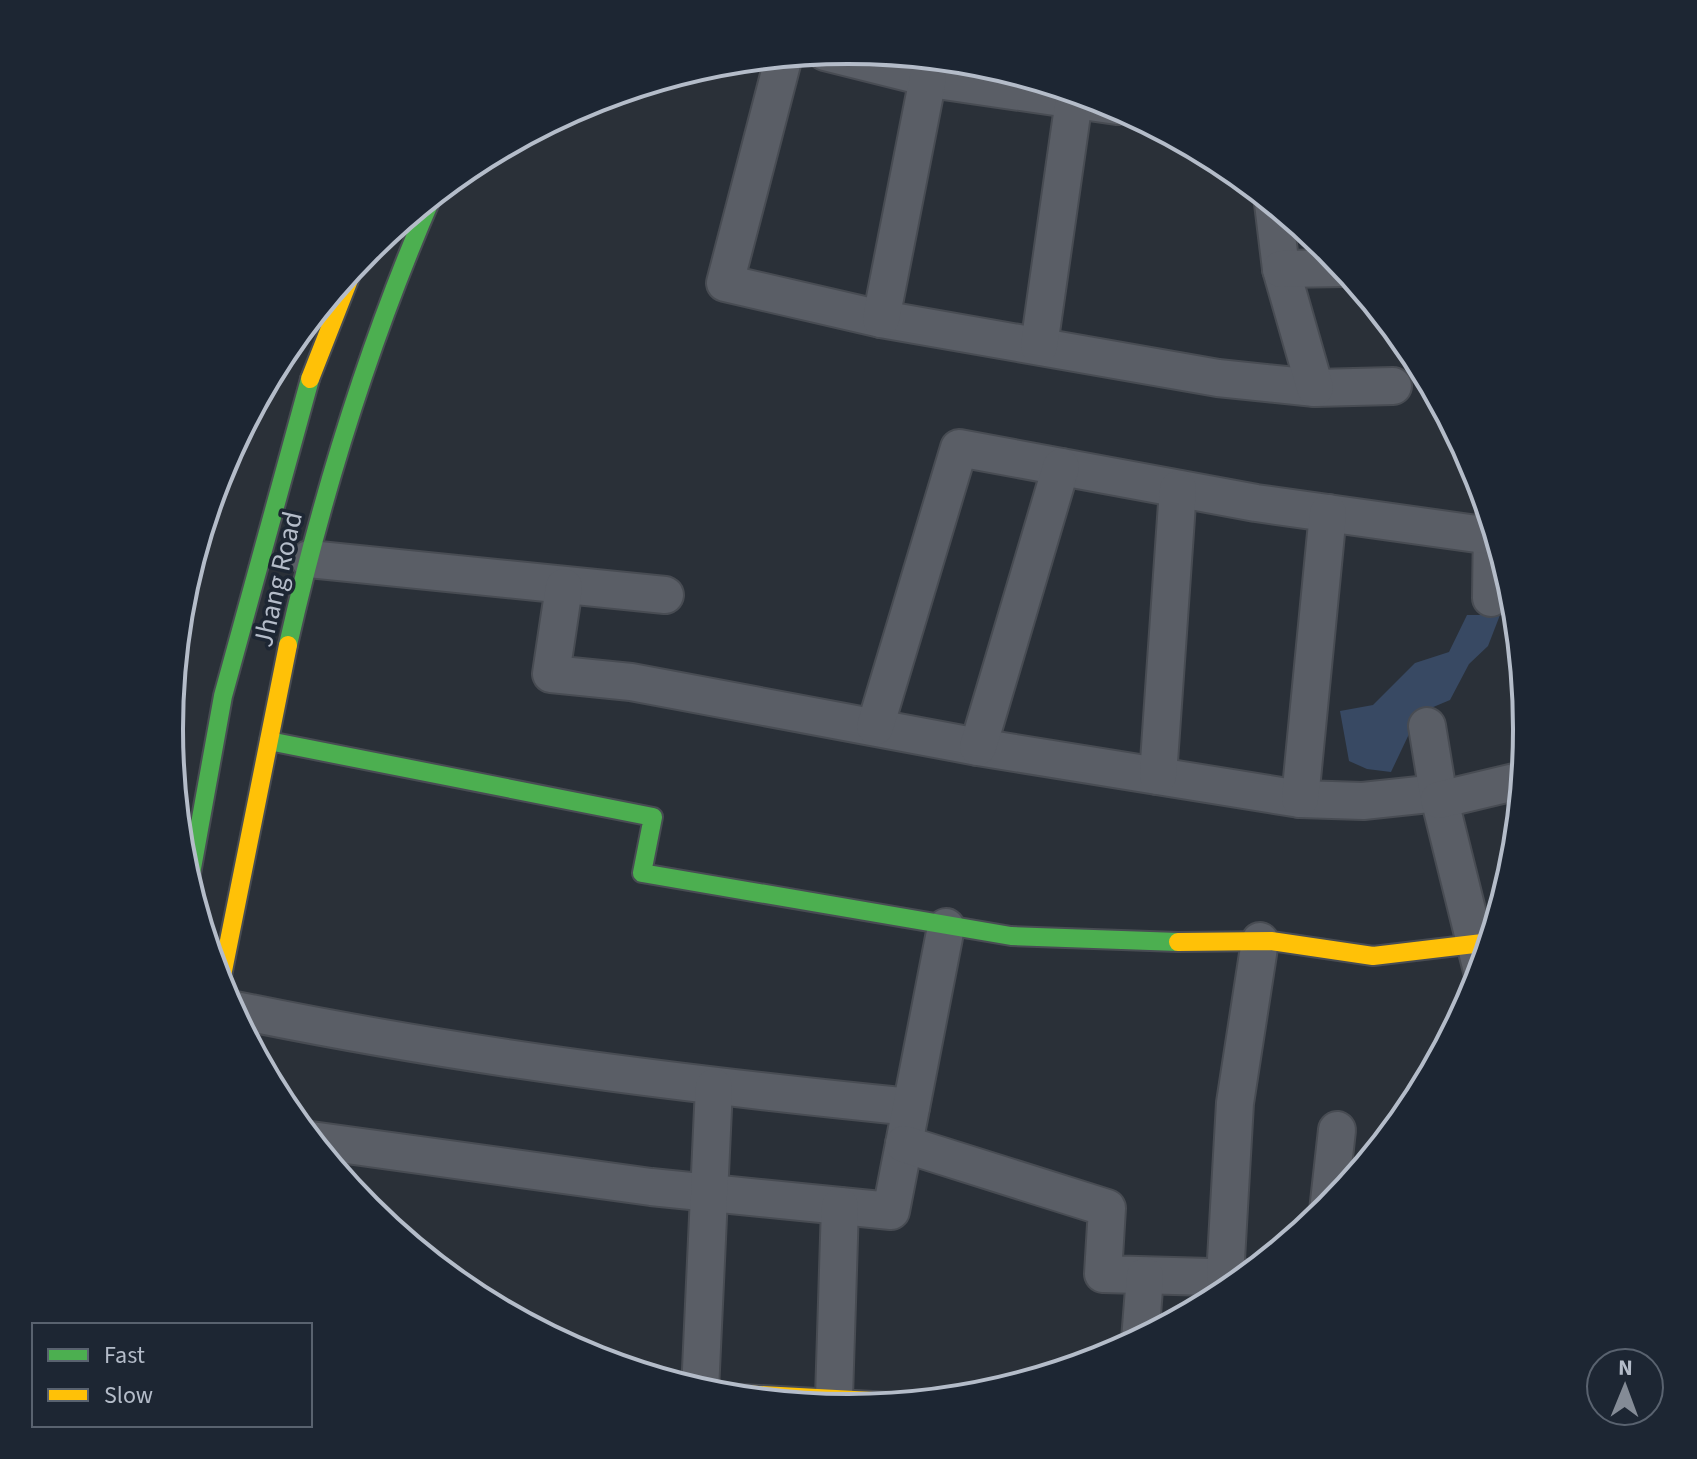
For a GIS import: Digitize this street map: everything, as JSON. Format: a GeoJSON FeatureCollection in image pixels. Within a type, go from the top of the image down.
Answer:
{"type":"FeatureCollection","features":[{"type":"Feature","properties":{"kind":"street"},"geometry":{"type":"LineString","coordinates":[[875,65],[928,78],[1056,97]]}},
{"type":"Feature","properties":{"kind":"street"},"geometry":{"type":"LineString","coordinates":[[781,68],[725,283],[881,319],[1218,378],[1315,388],[1393,386]]}},
{"type":"Feature","properties":{"kind":"street"},"geometry":{"type":"LineString","coordinates":[[881,319],[928,78]]}},
{"type":"Feature","properties":{"kind":"street"},"geometry":{"type":"LineString","coordinates":[[1039,346],[1074,103]]}},
{"type":"Feature","properties":{"kind":"street"},"geometry":{"type":"LineString","coordinates":[[1275,219],[1281,269],[1315,388]]}},
{"type":"Feature","properties":{"kind":"street","name":"Jhang Road"},"geometry":{"type":"LineString","coordinates":[[225,961],[309,559],[338,448],[408,247],[421,220]]}},
{"type":"Feature","properties":{"kind":"street"},"geometry":{"type":"LineString","coordinates":[[1281,269],[1328,268]]}},
{"type":"Feature","properties":{"kind":"street","name":"Jhang Road"},"geometry":{"type":"LineString","coordinates":[[195,852],[223,696],[315,362],[340,300]]}},
{"type":"Feature","properties":{"kind":"street"},"geometry":{"type":"LineString","coordinates":[[875,727],[959,448],[1328,513],[1483,528]]}},
{"type":"Feature","properties":{"kind":"street"},"geometry":{"type":"LineString","coordinates":[[978,747],[1061,467]]}},
{"type":"Feature","properties":{"kind":"street"},"geometry":{"type":"LineString","coordinates":[[1158,776],[1178,489]]}},
{"type":"Feature","properties":{"kind":"street"},"geometry":{"type":"LineString","coordinates":[[1300,799],[1328,513]]}},
{"type":"Feature","properties":{"kind":"street"},"geometry":{"type":"LineString","coordinates":[[309,559],[665,595]]}},
{"type":"Feature","properties":{"kind":"street"},"geometry":{"type":"LineString","coordinates":[[1491,598],[1492,559]]}},
{"type":"Feature","properties":{"kind":"street"},"geometry":{"type":"LineString","coordinates":[[564,587],[551,674],[631,682],[978,747],[1300,799],[1363,801],[1439,796],[1512,782]]}},
{"type":"Feature","properties":{"kind":"street"},"geometry":{"type":"LineString","coordinates":[[1427,726],[1439,796],[1480,940]]}},
{"type":"Feature","properties":{"kind":"street"},"geometry":{"type":"LineString","coordinates":[[269,741],[653,817],[642,873],[946,927],[1011,936],[1124,943],[1260,941],[1373,956],[1475,952]]}},
{"type":"Feature","properties":{"kind":"street"},"geometry":{"type":"LineString","coordinates":[[327,1142],[707,1193],[891,1211],[946,927]]}},
{"type":"Feature","properties":{"kind":"street"},"geometry":{"type":"LineString","coordinates":[[1236,1270],[1235,1103],[1260,941]]}},
{"type":"Feature","properties":{"kind":"street"},"geometry":{"type":"LineString","coordinates":[[247,1012],[341,1032],[532,1063],[714,1087],[911,1107]]}},
{"type":"Feature","properties":{"kind":"street"},"geometry":{"type":"LineString","coordinates":[[702,1378],[707,1193],[714,1087]]}},
{"type":"Feature","properties":{"kind":"street"},"geometry":{"type":"LineString","coordinates":[[1331,1188],[1337,1130]]}},
{"type":"Feature","properties":{"kind":"street"},"geometry":{"type":"LineString","coordinates":[[904,1144],[1107,1208],[1103,1274],[1225,1278]]}},
{"type":"Feature","properties":{"kind":"street"},"geometry":{"type":"LineString","coordinates":[[834,1395],[840,1206]]}},
{"type":"Feature","properties":{"kind":"street"},"geometry":{"type":"LineString","coordinates":[[1141,1327],[1145,1276]]}},
{"type":"Feature","properties":{"kind":"water"},"geometry":{"type":"Polygon","coordinates":[[[1467,615],[1500,615],[1488,646],[1469,664],[1450,700],[1419,713],[1391,772],[1367,769],[1349,761],[1340,711],[1373,705],[1415,663],[1449,652],[1467,615]]]}},
{"type":"Feature","properties":{"kind":"traffic: fast"},"geometry":{"type":"LineString","coordinates":[[288,645],[332,473],[388,306],[423,218]]}},
{"type":"Feature","properties":{"kind":"traffic: fast"},"geometry":{"type":"LineString","coordinates":[[195,852],[223,696],[310,379]]}},
{"type":"Feature","properties":{"kind":"traffic: fast"},"geometry":{"type":"LineString","coordinates":[[269,741],[653,817],[642,873],[1011,936],[1178,942]]}},
{"type":"Feature","properties":{"kind":"traffic: slow"},"geometry":{"type":"LineString","coordinates":[[310,379],[341,299]]}},
{"type":"Feature","properties":{"kind":"traffic: slow"},"geometry":{"type":"LineString","coordinates":[[225,961],[288,645]]}},
{"type":"Feature","properties":{"kind":"traffic: slow"},"geometry":{"type":"LineString","coordinates":[[1178,942],[1271,941],[1373,956],[1479,943]]}}]}
